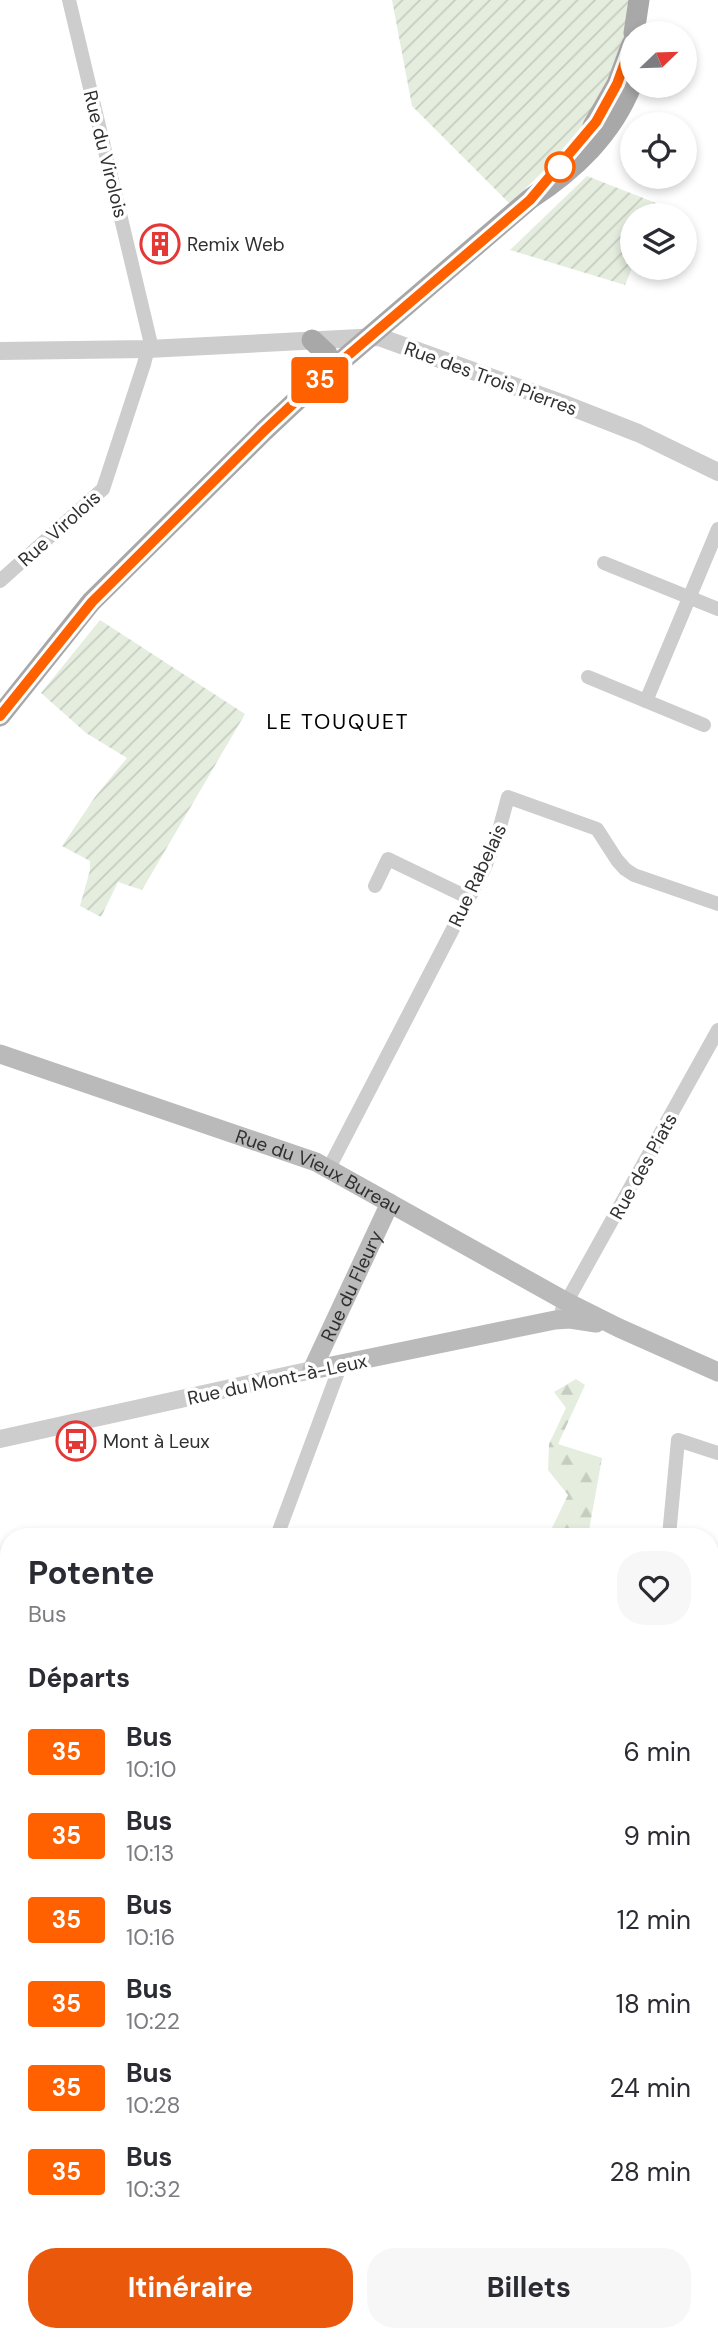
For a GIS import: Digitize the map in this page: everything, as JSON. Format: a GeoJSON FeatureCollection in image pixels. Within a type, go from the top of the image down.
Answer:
{"type":"FeatureCollection","features":[{"type":"Feature","properties":{"kind":"main road"},"geometry":{"type":"LineString","coordinates":[[636,21],[639,0]]}},
{"type":"Feature","properties":{"kind":"main road"},"geometry":{"type":"LineString","coordinates":[[647,21],[650,0]]}},
{"type":"Feature","properties":{"kind":"main road"},"geometry":{"type":"LineString","coordinates":[[530,200],[596,122],[620,76]]}},
{"type":"Feature","properties":{"kind":"main road"},"geometry":{"type":"LineString","coordinates":[[0,716],[98,596],[264,431],[530,200],[562,178],[591,150],[626,98]]}},
{"type":"Feature","properties":{"kind":"main road"},"geometry":{"type":"LineString","coordinates":[[312,340],[327,354],[330,371]]}},
{"type":"Feature","properties":{"kind":"main road","name":"Rue du Vieux Bureau"},"geometry":{"type":"LineString","coordinates":[[0,1054],[288,1151],[329,1168],[567,1302],[620,1328]]}},
{"type":"Feature","properties":{"kind":"main road","name":"Rue du Fleury"},"geometry":{"type":"LineString","coordinates":[[312,1370],[390,1203]]}},
{"type":"Feature","properties":{"kind":"main road","name":"Rue du Mont-à-Leux"},"geometry":{"type":"LineString","coordinates":[[312,1370],[555,1320],[580,1320],[620,1328]]}},
{"type":"Feature","properties":{"kind":"main road"},"geometry":{"type":"LineString","coordinates":[[620,1328],[718,1372]]}},
{"type":"Feature","properties":{"kind":"street","name":"Rue du Virolois"},"geometry":{"type":"LineString","coordinates":[[69,0],[148,328],[148,349]]}},
{"type":"Feature","properties":{"kind":"street","name":"Rue des Trois Pierres"},"geometry":{"type":"LineString","coordinates":[[0,351],[148,349],[371,337],[385,339],[638,433],[718,472]]}},
{"type":"Feature","properties":{"kind":"street","name":"Rue Virolois"},"geometry":{"type":"LineString","coordinates":[[0,581],[103,489],[148,349]]}},
{"type":"Feature","properties":{"kind":"street"},"geometry":{"type":"LineString","coordinates":[[646,701],[718,528]]}},
{"type":"Feature","properties":{"kind":"street"},"geometry":{"type":"LineString","coordinates":[[604,562],[718,609]]}},
{"type":"Feature","properties":{"kind":"street"},"geometry":{"type":"LineString","coordinates":[[588,677],[704,725]]}},
{"type":"Feature","properties":{"kind":"street","name":"Rue Rabelais"},"geometry":{"type":"LineString","coordinates":[[329,1168],[469,898],[494,845],[508,797],[597,829],[617,860],[634,875],[718,904]]}},
{"type":"Feature","properties":{"kind":"street"},"geometry":{"type":"LineString","coordinates":[[375,886],[388,859],[469,898]]}},
{"type":"Feature","properties":{"kind":"street","name":"Rue des Piats"},"geometry":{"type":"LineString","coordinates":[[567,1302],[718,1030]]}},
{"type":"Feature","properties":{"kind":"street"},"geometry":{"type":"LineString","coordinates":[[555,1320],[567,1302]]}},
{"type":"Feature","properties":{"kind":"street"},"geometry":{"type":"LineString","coordinates":[[279,1528],[341,1364]]}},
{"type":"Feature","properties":{"kind":"street","name":"Rue du Mont-à-Leux"},"geometry":{"type":"LineString","coordinates":[[0,1440],[312,1370]]}},
{"type":"Feature","properties":{"kind":"street"},"geometry":{"type":"LineString","coordinates":[[670,1528],[678,1440],[718,1453]]}},
{"type":"Feature","properties":{"kind":"green space"},"geometry":{"type":"Polygon","coordinates":[[[392,0],[630,0],[627,21],[620,21],[620,56],[601,101],[566,148],[510,204],[412,106],[392,0]]]}},
{"type":"Feature","properties":{"kind":"green space"},"geometry":{"type":"Polygon","coordinates":[[[587,176],[656,203],[620,203],[620,280],[627,280],[625,285],[510,250],[587,176]]]}},
{"type":"Feature","properties":{"kind":"green space"},"geometry":{"type":"Polygon","coordinates":[[[100,620],[245,714],[142,890],[118,882],[101,917],[80,906],[90,861],[62,846],[95,797],[127,758],[86,733],[41,693],[100,620]]]}},
{"type":"Feature","properties":{"kind":"green space"},"geometry":{"type":"Polygon","coordinates":[[[576,1379],[585,1385],[558,1444],[602,1458],[589,1528],[552,1528],[568,1495],[548,1470],[549,1444],[566,1408],[554,1392],[576,1379]]]}},
{"type":"Feature","properties":{"kind":"bus line","name":"35"},"geometry":{"type":"LineString","coordinates":[[0,716],[92,602],[264,431],[311,387],[530,200],[596,122],[620,76]]}},
{"type":"Feature","properties":{"kind":"place","name":"Remix Web"},"geometry":{"type":"Point","coordinates":[160,244]}},
{"type":"Feature","properties":{"kind":"place","name":"Mont à Leux"},"geometry":{"type":"Point","coordinates":[76,1441]}},
{"type":"Feature","properties":{"kind":"district","name":"LE TOUQUET"},"geometry":{"type":"Point","coordinates":[338,722]}}]}
